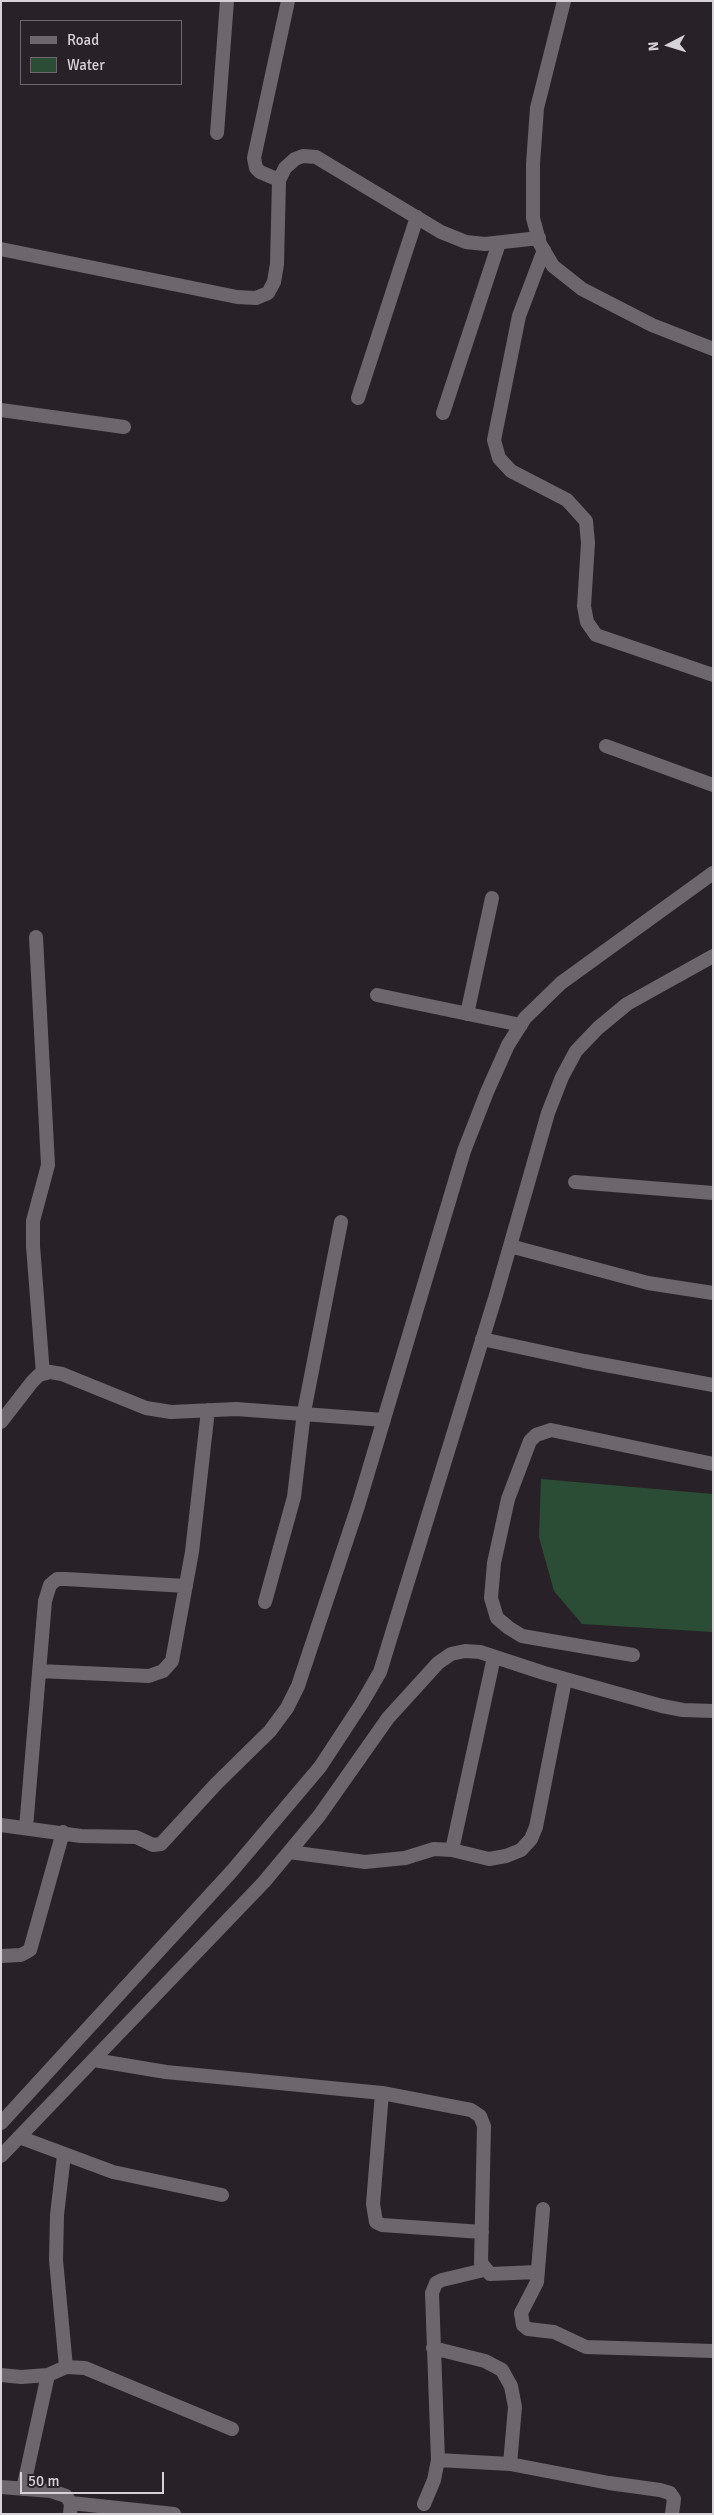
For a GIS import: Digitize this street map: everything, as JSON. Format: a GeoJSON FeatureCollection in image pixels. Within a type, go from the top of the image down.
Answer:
{"type":"FeatureCollection","features":[{"type":"Feature","properties":{"kind":"street"},"geometry":{"type":"LineString","coordinates":[[217,133],[228,1]]}},
{"type":"Feature","properties":{"kind":"street"},"geometry":{"type":"LineString","coordinates":[[279,180],[260,172],[256,168],[254,158],[288,1]]}},
{"type":"Feature","properties":{"kind":"street"},"geometry":{"type":"LineString","coordinates":[[564,1],[537,108],[533,164],[533,218],[541,244],[553,266],[582,290],[652,325],[713,349]]}},
{"type":"Feature","properties":{"kind":"street"},"geometry":{"type":"LineString","coordinates":[[1,249],[237,296],[256,298],[268,293],[274,282],[277,264],[279,180],[285,168],[295,159],[303,156],[316,157],[441,232],[466,242],[541,244]]}},
{"type":"Feature","properties":{"kind":"street"},"geometry":{"type":"LineString","coordinates":[[358,398],[416,217]]}},
{"type":"Feature","properties":{"kind":"street"},"geometry":{"type":"LineString","coordinates":[[443,413],[499,242]]}},
{"type":"Feature","properties":{"kind":"street"},"geometry":{"type":"LineString","coordinates":[[541,244],[519,316],[494,440],[499,458],[511,471],[567,500],[586,521],[588,543],[584,606],[587,622],[596,635],[713,675]]}},
{"type":"Feature","properties":{"kind":"street"},"geometry":{"type":"LineString","coordinates":[[1,410],[124,427]]}},
{"type":"Feature","properties":{"kind":"street"},"geometry":{"type":"LineString","coordinates":[[606,746],[713,785]]}},
{"type":"Feature","properties":{"kind":"street"},"geometry":{"type":"LineString","coordinates":[[1,1825],[63,1832],[81,1836],[136,1837],[153,1845],[161,1844],[216,1784],[270,1731],[287,1708],[298,1686],[384,1420],[464,1150],[508,1045],[521,1025],[561,983],[713,874]]}},
{"type":"Feature","properties":{"kind":"street"},"geometry":{"type":"LineString","coordinates":[[467,1014],[492,898]]}},
{"type":"Feature","properties":{"kind":"street"},"geometry":{"type":"LineString","coordinates":[[36,938],[48,1165],[33,1221],[32,1246],[44,1374]]}},
{"type":"Feature","properties":{"kind":"street"},"geometry":{"type":"LineString","coordinates":[[1,2123],[232,1871],[320,1767],[362,1703],[380,1672],[431,1512],[548,1113],[576,1051],[598,1028],[627,1004],[713,956]]}},
{"type":"Feature","properties":{"kind":"street"},"geometry":{"type":"LineString","coordinates":[[377,995],[521,1025]]}},
{"type":"Feature","properties":{"kind":"street"},"geometry":{"type":"LineString","coordinates":[[575,1182],[713,1193]]}},
{"type":"Feature","properties":{"kind":"street"},"geometry":{"type":"LineString","coordinates":[[265,1602],[294,1497],[304,1412],[341,1222]]}},
{"type":"Feature","properties":{"kind":"street"},"geometry":{"type":"LineString","coordinates":[[510,1246],[648,1283],[713,1293]]}},
{"type":"Feature","properties":{"kind":"street"},"geometry":{"type":"LineString","coordinates":[[482,1339],[584,1361],[713,1385]]}},
{"type":"Feature","properties":{"kind":"street"},"geometry":{"type":"LineString","coordinates":[[1,1422],[32,1382],[44,1374],[62,1374],[146,1408],[171,1412],[236,1409],[304,1412],[384,1420]]}},
{"type":"Feature","properties":{"kind":"street"},"geometry":{"type":"LineString","coordinates":[[39,1671],[149,1676],[163,1671],[172,1661],[186,1586],[208,1410]]}},
{"type":"Feature","properties":{"kind":"street"},"geometry":{"type":"LineString","coordinates":[[633,1655],[522,1636],[497,1618],[491,1598],[494,1563],[508,1499],[530,1441],[536,1435],[551,1430],[713,1464]]}},
{"type":"Feature","properties":{"kind":"street"},"geometry":{"type":"LineString","coordinates":[[26,1828],[45,1602],[50,1585],[57,1579],[186,1586]]}},
{"type":"Feature","properties":{"kind":"street"},"geometry":{"type":"LineString","coordinates":[[1,2156],[264,1882],[319,1816],[388,1718],[438,1663],[451,1654],[465,1651],[480,1652],[565,1680],[662,1706],[682,1710],[713,1711]]}},
{"type":"Feature","properties":{"kind":"street"},"geometry":{"type":"LineString","coordinates":[[452,1850],[494,1657]]}},
{"type":"Feature","properties":{"kind":"street"},"geometry":{"type":"LineString","coordinates":[[289,1852],[365,1862],[405,1858],[434,1850],[452,1850],[489,1858],[506,1856],[520,1850],[531,1840],[536,1827],[565,1680]]}},
{"type":"Feature","properties":{"kind":"street"},"geometry":{"type":"LineString","coordinates":[[1,1956],[22,1956],[30,1950],[63,1832]]}},
{"type":"Feature","properties":{"kind":"street"},"geometry":{"type":"LineString","coordinates":[[94,2060],[166,2072],[382,2093],[471,2110],[480,2116],[484,2126],[481,2263],[484,2270],[490,2274],[537,2272]]}},
{"type":"Feature","properties":{"kind":"street"},"geometry":{"type":"LineString","coordinates":[[382,2093],[373,2204],[376,2222],[382,2225],[482,2232]]}},
{"type":"Feature","properties":{"kind":"street"},"geometry":{"type":"LineString","coordinates":[[19,2137],[113,2172],[222,2195]]}},
{"type":"Feature","properties":{"kind":"street"},"geometry":{"type":"LineString","coordinates":[[64,2155],[57,2215],[56,2260],[66,2367]]}},
{"type":"Feature","properties":{"kind":"street"},"geometry":{"type":"LineString","coordinates":[[543,2209],[537,2272],[532,2295],[521,2313],[523,2325],[528,2329],[554,2332],[586,2347],[713,2350]]}},
{"type":"Feature","properties":{"kind":"street"},"geometry":{"type":"LineString","coordinates":[[424,2504],[434,2480],[438,2460],[432,2294],[436,2283],[484,2270]]}},
{"type":"Feature","properties":{"kind":"street"},"geometry":{"type":"LineString","coordinates":[[434,2348],[485,2361],[502,2370],[511,2386],[515,2407],[510,2464]]}},
{"type":"Feature","properties":{"kind":"street"},"geometry":{"type":"LineString","coordinates":[[1,2375],[21,2378],[48,2375],[66,2367],[85,2368],[232,2429]]}},
{"type":"Feature","properties":{"kind":"street"},"geometry":{"type":"LineString","coordinates":[[23,2489],[48,2375]]}},
{"type":"Feature","properties":{"kind":"street"},"geometry":{"type":"LineString","coordinates":[[438,2460],[510,2464],[609,2484],[665,2491],[670,2493],[674,2499],[672,2514]]}},
{"type":"Feature","properties":{"kind":"street"},"geometry":{"type":"LineString","coordinates":[[1,2487],[66,2496],[71,2508],[174,2514]]}},
{"type":"Feature","properties":{"kind":"water"},"geometry":{"type":"Polygon","coordinates":[[[541,1479],[713,1494],[713,1632],[582,1624],[554,1591],[539,1537],[541,1479]]]}}]}
